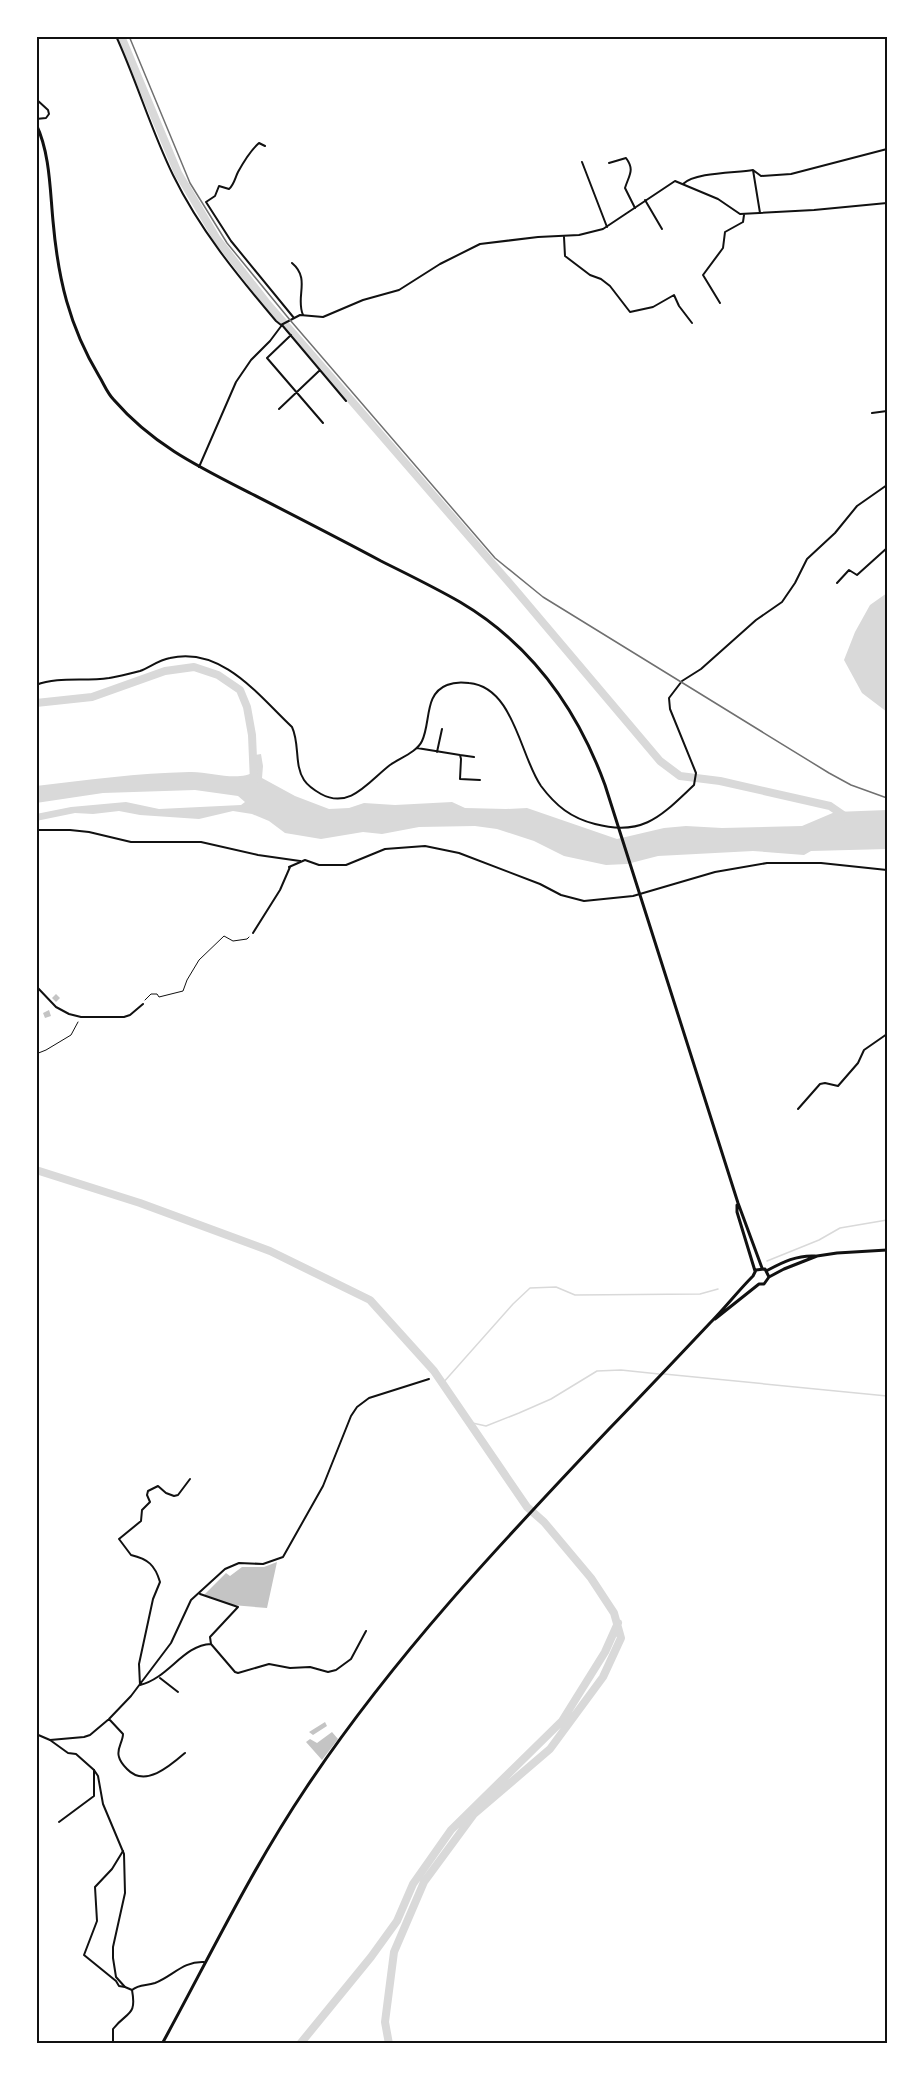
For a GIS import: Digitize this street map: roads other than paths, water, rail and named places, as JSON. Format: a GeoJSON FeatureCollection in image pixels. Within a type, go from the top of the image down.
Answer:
{"type":"FeatureCollection","features":[{"type":"Feature","properties":{"kind":"main road"},"geometry":{"type":"LineString","coordinates":[[36,124],[48,170],[57,256],[64,296],[70,318],[107,392],[139,426],[166,448],[460,602],[500,630],[541,671],[573,716],[597,761],[738,1203],[762,1268]]}},
{"type":"Feature","properties":{"kind":"main road"},"geometry":{"type":"LineString","coordinates":[[162,2044],[204,1962],[276,1834],[387,1676],[439,1612],[753,1276],[755,1271],[737,1212],[738,1203]]}},
{"type":"Feature","properties":{"kind":"main road"},"geometry":{"type":"LineString","coordinates":[[767,1270],[804,1255],[887,1250]]}},
{"type":"Feature","properties":{"kind":"main road"},"geometry":{"type":"LineString","coordinates":[[712,1321],[759,1284],[764,1284],[770,1277],[817,1256]]}},
{"type":"Feature","properties":{"kind":"main road"},"geometry":{"type":"LineString","coordinates":[[755,1271],[762,1268],[767,1270],[770,1277]]}},
{"type":"Feature","properties":{"kind":"main road"},"geometry":{"type":"LineString","coordinates":[[753,1276],[759,1284]]}},
{"type":"Feature","properties":{"kind":"street"},"geometry":{"type":"LineString","coordinates":[[116,36],[169,167],[196,217],[235,273],[276,321],[283,325],[346,401]]}},
{"type":"Feature","properties":{"kind":"street"},"geometry":{"type":"LineString","coordinates":[[36,99],[49,111],[46,118],[36,119]]}},
{"type":"Feature","properties":{"kind":"street"},"geometry":{"type":"LineString","coordinates":[[265,146],[259,143],[254,148],[239,170],[231,189],[218,186],[215,196],[206,202],[231,242],[294,318]]}},
{"type":"Feature","properties":{"kind":"street"},"geometry":{"type":"LineString","coordinates":[[683,184],[688,180],[713,174],[753,170],[761,176],[791,174],[887,149]]}},
{"type":"Feature","properties":{"kind":"street"},"geometry":{"type":"LineString","coordinates":[[609,163],[623,157],[630,162],[632,170],[626,188],[635,208]]}},
{"type":"Feature","properties":{"kind":"street"},"geometry":{"type":"LineString","coordinates":[[582,162],[607,227]]}},
{"type":"Feature","properties":{"kind":"street"},"geometry":{"type":"LineString","coordinates":[[753,170],[760,213]]}},
{"type":"Feature","properties":{"kind":"street"},"geometry":{"type":"LineString","coordinates":[[199,467],[236,382],[250,360],[283,325],[303,315],[323,317],[356,302],[399,290],[440,264],[480,244],[588,234],[607,227],[671,182],[678,180],[714,197],[737,213],[744,215],[887,203]]}},
{"type":"Feature","properties":{"kind":"street"},"geometry":{"type":"LineString","coordinates":[[645,200],[662,229]]}},
{"type":"Feature","properties":{"kind":"street"},"geometry":{"type":"LineString","coordinates":[[720,303],[703,275],[723,248],[724,232],[743,222],[744,215]]}},
{"type":"Feature","properties":{"kind":"street"},"geometry":{"type":"LineString","coordinates":[[564,237],[565,256],[590,275],[610,286],[630,312],[653,307],[674,295],[692,323]]}},
{"type":"Feature","properties":{"kind":"street"},"geometry":{"type":"LineString","coordinates":[[292,263],[298,268],[302,282],[299,307],[303,315]]}},
{"type":"Feature","properties":{"kind":"street"},"geometry":{"type":"LineString","coordinates":[[291,335],[267,358],[323,423]]}},
{"type":"Feature","properties":{"kind":"street"},"geometry":{"type":"LineString","coordinates":[[279,409],[320,370]]}},
{"type":"Feature","properties":{"kind":"street"},"geometry":{"type":"LineString","coordinates":[[872,413],[887,411]]}},
{"type":"Feature","properties":{"kind":"street"},"geometry":{"type":"LineString","coordinates":[[36,685],[52,680],[110,678],[132,673],[156,662],[178,656],[193,657],[218,664],[249,684],[292,727],[296,736],[299,768],[303,779],[312,789],[335,799],[349,798],[358,793],[381,772],[417,748],[422,741],[430,703],[441,688],[463,682],[484,686],[496,696],[516,727],[528,761],[542,786],[562,808],[578,819],[602,826],[620,829],[635,826],[655,821],[696,781],[696,773],[670,709],[669,698],[673,691],[682,681],[718,655],[756,620],[782,602],[807,559],[835,533],[857,506],[887,485]]}},
{"type":"Feature","properties":{"kind":"street"},"geometry":{"type":"LineString","coordinates":[[837,583],[849,570],[857,575],[887,548]]}},
{"type":"Feature","properties":{"kind":"street"},"geometry":{"type":"LineString","coordinates":[[437,752],[442,729]]}},
{"type":"Feature","properties":{"kind":"street"},"geometry":{"type":"LineString","coordinates":[[417,748],[474,757]]}},
{"type":"Feature","properties":{"kind":"street"},"geometry":{"type":"LineString","coordinates":[[460,755],[460,779],[480,780]]}},
{"type":"Feature","properties":{"kind":"street"},"geometry":{"type":"LineString","coordinates":[[36,830],[80,831],[131,843],[201,842],[258,855],[300,861],[289,867],[280,890],[254,933]]}},
{"type":"Feature","properties":{"kind":"street"},"geometry":{"type":"LineString","coordinates":[[289,867],[305,860],[319,865],[346,865],[386,849],[425,846],[459,853],[540,884],[561,895],[584,901],[641,895],[715,872],[767,863],[821,864],[887,870]]}},
{"type":"Feature","properties":{"kind":"street"},"geometry":{"type":"LineString","coordinates":[[36,986],[56,1007],[81,1017],[124,1017],[143,1004]]}},
{"type":"Feature","properties":{"kind":"street"},"geometry":{"type":"LineString","coordinates":[[798,1109],[820,1084],[838,1086],[858,1062],[864,1050],[887,1034]]}},
{"type":"Feature","properties":{"kind":"street"},"geometry":{"type":"LineString","coordinates":[[50,1740],[90,1735],[109,1719],[140,1685],[171,1642],[191,1600],[232,1565],[263,1564],[283,1557],[322,1486],[351,1416],[357,1407],[369,1398],[429,1379]]}},
{"type":"Feature","properties":{"kind":"street"},"geometry":{"type":"LineString","coordinates":[[140,1685],[139,1665],[153,1599],[160,1582],[149,1561],[131,1555],[119,1539],[141,1521],[141,1510],[150,1502],[148,1491],[158,1486],[174,1496],[178,1495],[190,1479]]}},
{"type":"Feature","properties":{"kind":"street"},"geometry":{"type":"LineString","coordinates":[[198,1594],[238,1607],[211,1635],[211,1644],[238,1673],[269,1664],[290,1668],[309,1667],[328,1672],[336,1670],[351,1659],[366,1631]]}},
{"type":"Feature","properties":{"kind":"street"},"geometry":{"type":"LineString","coordinates":[[140,1685],[160,1678],[196,1647],[211,1644]]}},
{"type":"Feature","properties":{"kind":"street"},"geometry":{"type":"LineString","coordinates":[[160,1678],[178,1692]]}},
{"type":"Feature","properties":{"kind":"street"},"geometry":{"type":"LineString","coordinates":[[109,1719],[123,1734],[118,1751],[119,1757],[134,1775],[140,1777],[157,1773],[169,1767],[185,1753]]}},
{"type":"Feature","properties":{"kind":"street"},"geometry":{"type":"LineString","coordinates":[[36,1734],[50,1740],[68,1753],[76,1754],[98,1776],[103,1804],[126,1863],[126,1893],[112,1958],[116,1977],[125,1987]]}},
{"type":"Feature","properties":{"kind":"street"},"geometry":{"type":"LineString","coordinates":[[59,1822],[94,1796],[94,1770]]}},
{"type":"Feature","properties":{"kind":"street"},"geometry":{"type":"LineString","coordinates":[[123,1851],[112,1869],[95,1887],[98,1921],[84,1955],[120,1986],[132,1990]]}},
{"type":"Feature","properties":{"kind":"street"},"geometry":{"type":"LineString","coordinates":[[132,1990],[139,1985],[152,1984],[164,1979],[186,1964],[204,1962]]}},
{"type":"Feature","properties":{"kind":"street"},"geometry":{"type":"LineString","coordinates":[[113,2044],[112,2029],[133,2010],[132,1990]]}},
{"type":"Feature","properties":{"kind":"waterway"},"geometry":{"type":"LineString","coordinates":[[121,36],[178,173],[217,239],[266,302],[660,761],[680,776],[720,781],[830,806],[846,817]]}},
{"type":"Feature","properties":{"kind":"waterway"},"geometry":{"type":"LineString","coordinates":[[36,703],[92,697],[165,671],[194,667],[218,675],[240,690],[247,707],[252,735],[254,782]]}},
{"type":"Feature","properties":{"kind":"waterway"},"geometry":{"type":"LineString","coordinates":[[36,1170],[140,1203],[270,1251],[370,1300],[434,1371],[527,1507],[544,1522],[591,1578],[614,1613],[621,1638],[603,1677],[550,1749],[474,1814],[424,1882],[394,1952],[385,2022],[389,2044]]}},
{"type":"Feature","properties":{"kind":"waterway"},"geometry":{"type":"LineString","coordinates":[[767,1261],[819,1240],[840,1228],[887,1220]]}},
{"type":"Feature","properties":{"kind":"waterway"},"geometry":{"type":"LineString","coordinates":[[442,1384],[530,1288],[556,1287],[575,1295],[700,1294],[718,1289]]}},
{"type":"Feature","properties":{"kind":"waterway"},"geometry":{"type":"LineString","coordinates":[[468,1422],[486,1426],[519,1413],[551,1399],[597,1371],[621,1370],[659,1374]]}},
{"type":"Feature","properties":{"kind":"waterway"},"geometry":{"type":"LineString","coordinates":[[664,1374],[887,1396]]}},
{"type":"Feature","properties":{"kind":"waterway"},"geometry":{"type":"LineString","coordinates":[[300,2044],[371,1957],[397,1921],[413,1884],[451,1830],[562,1721],[605,1652],[618,1623]]}},
{"type":"Feature","properties":{"kind":"railway"},"geometry":{"type":"LineString","coordinates":[[129,36],[190,183],[227,243],[290,320],[495,558],[543,597],[829,773],[851,785],[887,798]]}}]}
